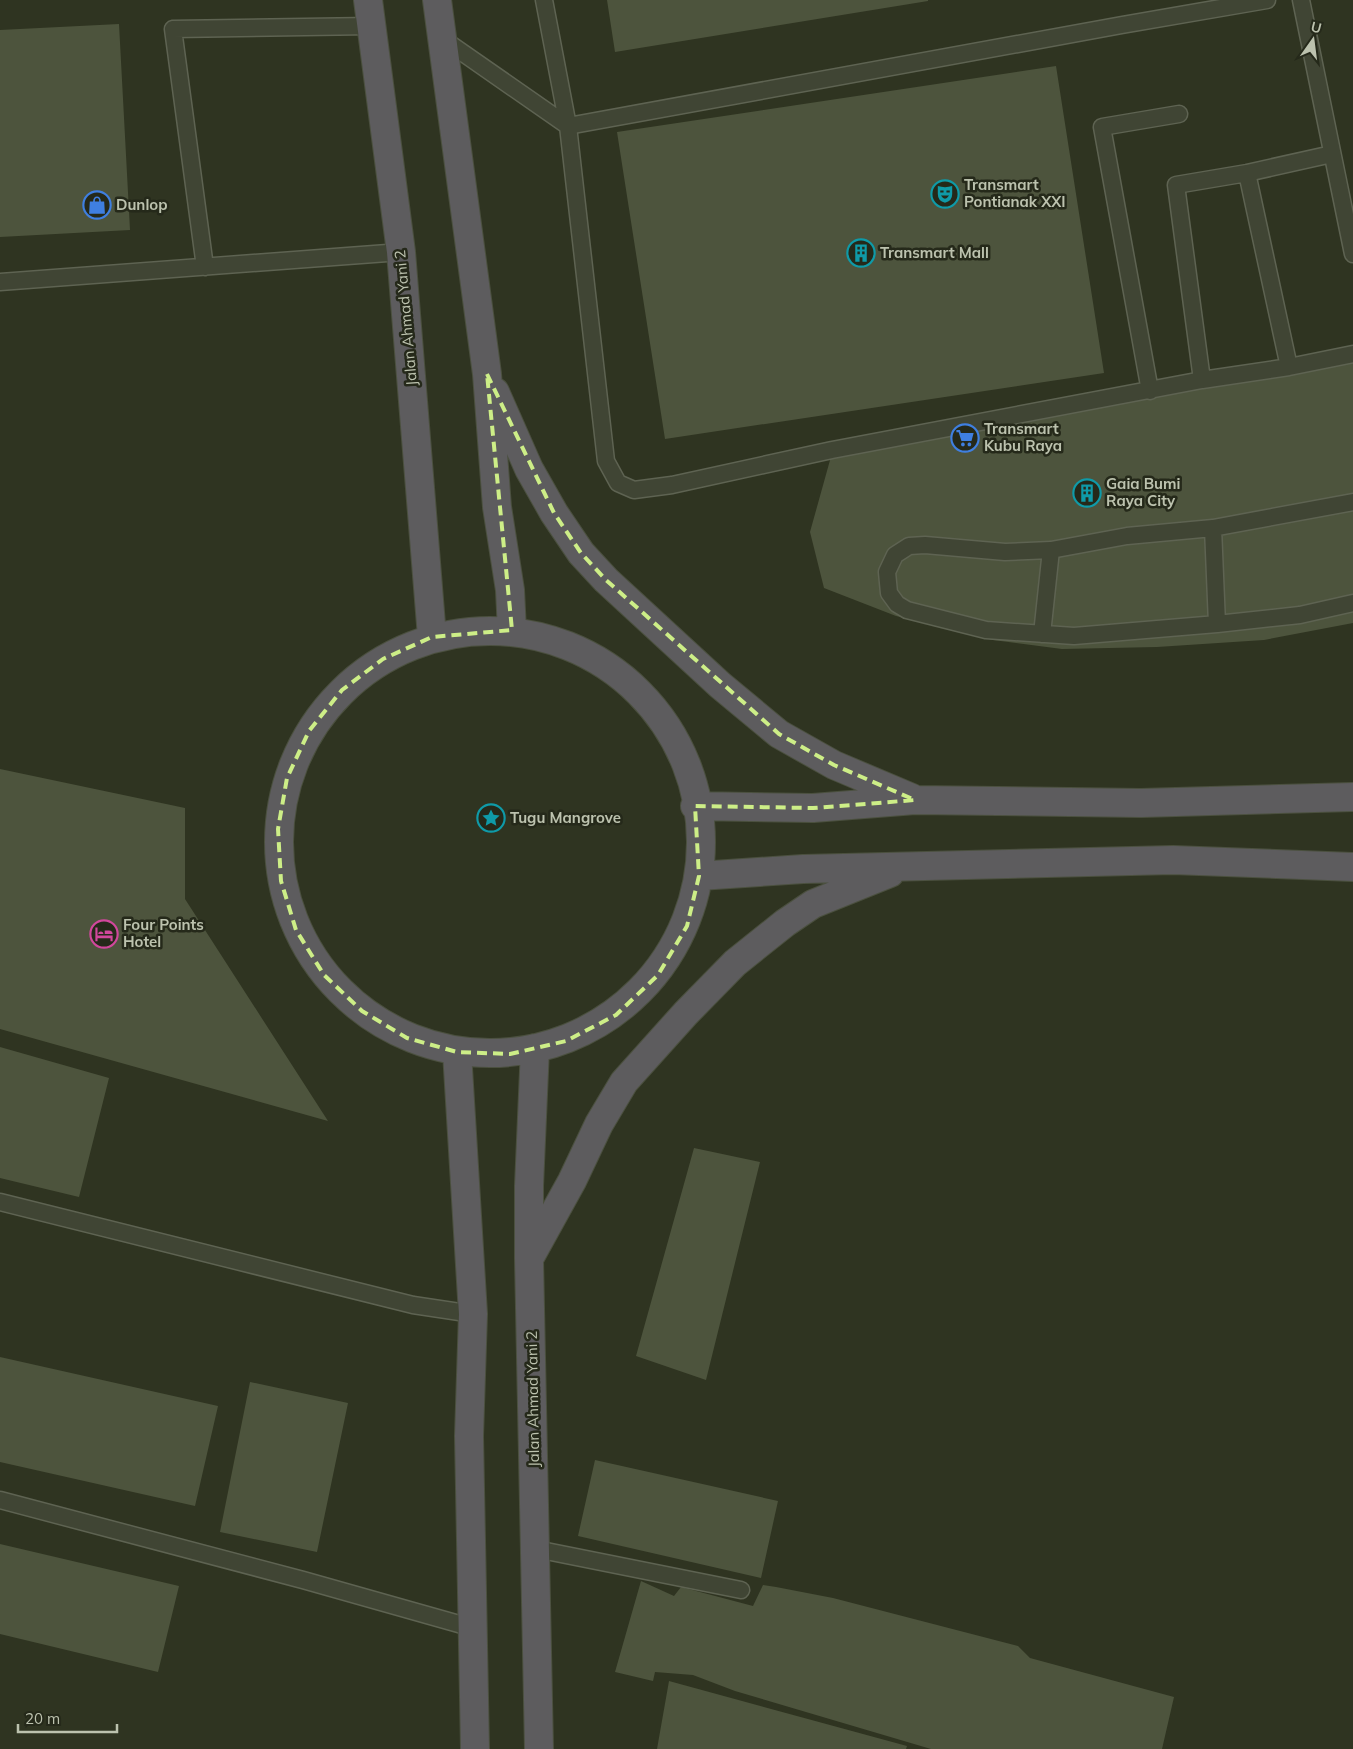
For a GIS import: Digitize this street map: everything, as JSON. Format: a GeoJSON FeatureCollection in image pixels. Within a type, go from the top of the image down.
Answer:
{"type":"FeatureCollection","features":[{"type":"Feature","properties":{"kind":"highway"},"geometry":{"type":"LineString","coordinates":[[437,0],[487,374],[497,507],[510,590],[512,631]]}},
{"type":"Feature","properties":{"kind":"highway","name":"Jalan Ahmad Yani 2"},"geometry":{"type":"LineString","coordinates":[[370,13],[401,252],[432,638]]}},
{"type":"Feature","properties":{"kind":"highway"},"geometry":{"type":"LineString","coordinates":[[487,374],[529,469],[554,513],[581,552],[606,580],[720,685],[779,734],[834,765],[915,800]]}},
{"type":"Feature","properties":{"kind":"highway"},"geometry":{"type":"LineString","coordinates":[[512,631],[557,641],[608,665],[650,701],[681,747],[695,806],[700,837],[699,876],[687,926],[658,975],[616,1015],[566,1041],[510,1054],[457,1052],[407,1038],[362,1011],[324,975],[296,930],[281,881],[278,829],[287,778],[309,731],[342,690],[384,658],[432,638],[466,632],[512,631]]}},
{"type":"Feature","properties":{"kind":"highway"},"geometry":{"type":"LineString","coordinates":[[695,806],[813,808],[915,800],[1141,802],[1353,797]]}},
{"type":"Feature","properties":{"kind":"highway"},"geometry":{"type":"LineString","coordinates":[[699,876],[803,869],[1173,860],[1353,867]]}},
{"type":"Feature","properties":{"kind":"highway"},"geometry":{"type":"LineString","coordinates":[[530,1259],[572,1181],[599,1124],[624,1082],[686,1013],[735,963],[784,923],[813,904],[908,866]]}},
{"type":"Feature","properties":{"kind":"highway","name":"Jalan Ahmad Yani 2"},"geometry":{"type":"LineString","coordinates":[[535,1048],[529,1186],[539,1749]]}},
{"type":"Feature","properties":{"kind":"highway"},"geometry":{"type":"LineString","coordinates":[[457,1052],[473,1314],[470,1436],[475,1749]]}},
{"type":"Feature","properties":{"kind":"lane"},"geometry":{"type":"LineString","coordinates":[[544,0],[568,126],[606,461],[618,483],[634,490],[672,485],[832,450],[1202,380],[1290,367],[1353,354]]}},
{"type":"Feature","properties":{"kind":"lane"},"geometry":{"type":"LineString","coordinates":[[443,39],[568,126],[1122,24],[1267,0]]}},
{"type":"Feature","properties":{"kind":"lane"},"geometry":{"type":"LineString","coordinates":[[1301,0],[1353,254]]}},
{"type":"Feature","properties":{"kind":"lane"},"geometry":{"type":"LineString","coordinates":[[205,267],[172,29],[370,13]]}},
{"type":"Feature","properties":{"kind":"lane"},"geometry":{"type":"LineString","coordinates":[[1150,391],[1102,127],[1179,114]]}},
{"type":"Feature","properties":{"kind":"lane"},"geometry":{"type":"LineString","coordinates":[[1202,380],[1176,185],[1247,173],[1332,154]]}},
{"type":"Feature","properties":{"kind":"lane"},"geometry":{"type":"LineString","coordinates":[[1247,173],[1290,367]]}},
{"type":"Feature","properties":{"kind":"lane"},"geometry":{"type":"LineString","coordinates":[[0,282],[401,252]]}},
{"type":"Feature","properties":{"kind":"lane"},"geometry":{"type":"LineString","coordinates":[[1353,502],[1213,528],[1127,536],[1051,550],[1004,552],[925,545],[909,546],[896,555],[887,572],[890,593],[898,604],[907,610],[986,630],[1042,634],[1074,636],[1217,624],[1300,615],[1353,603]]}},
{"type":"Feature","properties":{"kind":"lane"},"geometry":{"type":"LineString","coordinates":[[1213,528],[1217,624]]}},
{"type":"Feature","properties":{"kind":"lane"},"geometry":{"type":"LineString","coordinates":[[1042,634],[1051,550]]}},
{"type":"Feature","properties":{"kind":"lane"},"geometry":{"type":"LineString","coordinates":[[0,1202],[413,1305],[473,1314]]}},
{"type":"Feature","properties":{"kind":"lane"},"geometry":{"type":"LineString","coordinates":[[0,1500],[303,1580],[473,1628]]}},
{"type":"Feature","properties":{"kind":"lane"},"geometry":{"type":"LineString","coordinates":[[536,1549],[741,1590]]}},
{"type":"Feature","properties":{"kind":"highlighted area"},"geometry":{"type":"Polygon","coordinates":[[[487,374],[554,513],[581,553],[606,580],[779,734],[834,765],[915,800],[813,808],[695,806],[699,876],[687,926],[658,975],[616,1015],[566,1041],[510,1054],[457,1052],[407,1038],[362,1011],[324,975],[296,930],[281,881],[278,829],[287,778],[309,731],[342,690],[383,659],[432,637],[512,630],[487,374]]]}},
{"type":"Feature","properties":{"kind":"building"},"geometry":{"type":"Polygon","coordinates":[[[607,0],[928,0],[928,1],[615,52],[607,0]]]}},
{"type":"Feature","properties":{"kind":"building"},"geometry":{"type":"Polygon","coordinates":[[[119,24],[130,230],[0,237],[0,30],[119,24]]]}},
{"type":"Feature","properties":{"kind":"building","name":"Transmart Mall"},"geometry":{"type":"Polygon","coordinates":[[[1056,66],[1104,373],[665,439],[617,132],[1056,66]]]}},
{"type":"Feature","properties":{"kind":"building","name":"Gaia Bumi Raya City"},"geometry":{"type":"Polygon","coordinates":[[[1353,350],[1353,623],[1264,640],[1157,647],[1062,649],[993,640],[896,616],[824,588],[810,532],[832,453],[1353,350]]]}},
{"type":"Feature","properties":{"kind":"building","name":"Four Points Hotel"},"geometry":{"type":"Polygon","coordinates":[[[0,769],[185,808],[185,899],[328,1121],[0,1029],[0,769]]]}},
{"type":"Feature","properties":{"kind":"building"},"geometry":{"type":"Polygon","coordinates":[[[0,1047],[109,1078],[79,1197],[0,1178],[0,1047]]]}},
{"type":"Feature","properties":{"kind":"building"},"geometry":{"type":"Polygon","coordinates":[[[694,1148],[760,1162],[706,1380],[636,1356],[694,1148]]]}},
{"type":"Feature","properties":{"kind":"building"},"geometry":{"type":"Polygon","coordinates":[[[0,1357],[218,1406],[195,1506],[0,1462],[0,1357]]]}},
{"type":"Feature","properties":{"kind":"building"},"geometry":{"type":"Polygon","coordinates":[[[250,1382],[348,1403],[317,1552],[220,1532],[250,1382]]]}},
{"type":"Feature","properties":{"kind":"building"},"geometry":{"type":"Polygon","coordinates":[[[595,1460],[778,1501],[761,1578],[578,1536],[595,1460]]]}},
{"type":"Feature","properties":{"kind":"building"},"geometry":{"type":"Polygon","coordinates":[[[0,1544],[179,1586],[158,1672],[0,1634],[0,1544]]]}},
{"type":"Feature","properties":{"kind":"building"},"geometry":{"type":"Polygon","coordinates":[[[641,1581],[674,1596],[681,1587],[753,1606],[763,1585],[776,1587],[833,1598],[1018,1646],[1030,1658],[1174,1697],[1162,1749],[931,1749],[735,1691],[693,1675],[655,1672],[653,1681],[615,1672],[641,1581]]]}},
{"type":"Feature","properties":{"kind":"building"},"geometry":{"type":"Polygon","coordinates":[[[669,1681],[907,1746],[906,1749],[657,1749],[669,1681]]]}},
{"type":"Feature","properties":{"kind":"place","name":"Transmart Pontianak XXI"},"geometry":{"type":"Point","coordinates":[945,194]}},
{"type":"Feature","properties":{"kind":"place","name":"Dunlop"},"geometry":{"type":"Point","coordinates":[97,205]}},
{"type":"Feature","properties":{"kind":"place","name":"Transmart Mall"},"geometry":{"type":"Point","coordinates":[861,253]}},
{"type":"Feature","properties":{"kind":"place","name":"Transmart Kubu Raya"},"geometry":{"type":"Point","coordinates":[965,438]}},
{"type":"Feature","properties":{"kind":"place","name":"Gaia Bumi Raya City"},"geometry":{"type":"Point","coordinates":[1087,493]}},
{"type":"Feature","properties":{"kind":"place","name":"Tugu Mangrove"},"geometry":{"type":"Point","coordinates":[491,818]}},
{"type":"Feature","properties":{"kind":"place","name":"Four Points Hotel"},"geometry":{"type":"Point","coordinates":[104,934]}}]}
